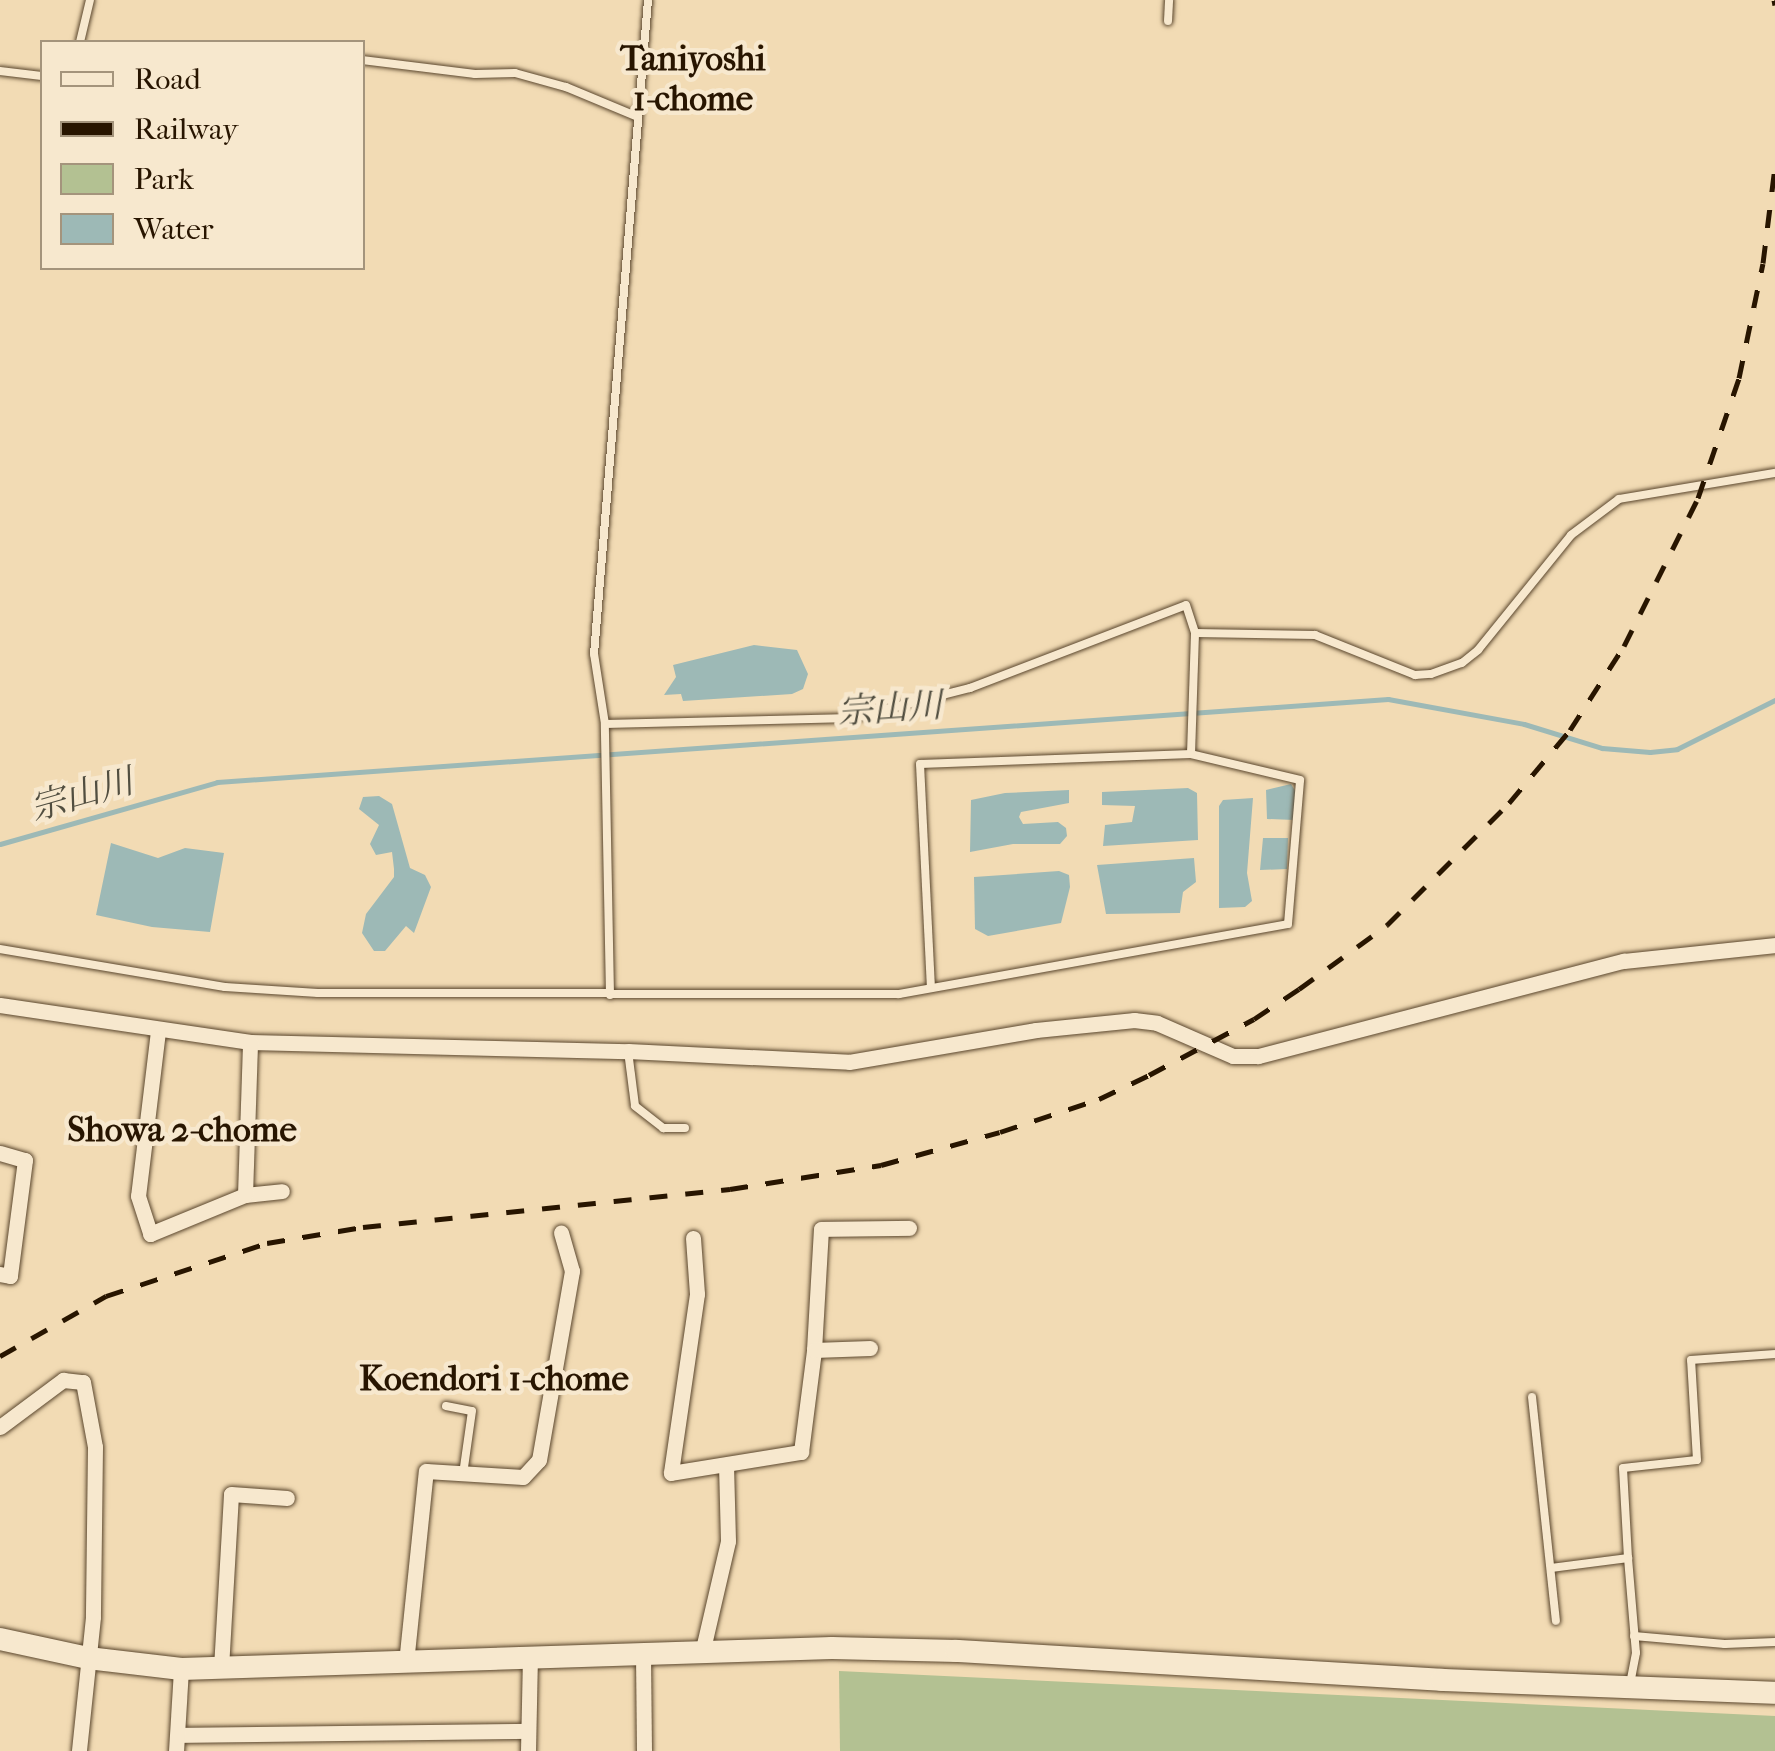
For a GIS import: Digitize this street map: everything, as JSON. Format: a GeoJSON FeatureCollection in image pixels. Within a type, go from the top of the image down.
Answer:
{"type":"FeatureCollection","features":[{"type":"Feature","properties":{"kind":"street"},"geometry":{"type":"LineString","coordinates":[[0,1005],[250,1042],[628,1051],[849,1062],[1036,1030],[1134,1020],[1157,1023],[1234,1056],[1258,1056],[1624,962],[1775,945]]}},
{"type":"Feature","properties":{"kind":"street"},"geometry":{"type":"LineString","coordinates":[[158,1031],[138,1196],[150,1234],[245,1195],[282,1191]]}},
{"type":"Feature","properties":{"kind":"street"},"geometry":{"type":"LineString","coordinates":[[245,1195],[250,1042]]}},
{"type":"Feature","properties":{"kind":"street"},"geometry":{"type":"LineString","coordinates":[[0,1153],[25,1160],[10,1276],[0,1274]]}},
{"type":"Feature","properties":{"kind":"street"},"geometry":{"type":"LineString","coordinates":[[693,1238],[697,1294],[671,1473],[726,1468],[801,1452],[814,1350],[821,1229],[909,1228]]}},
{"type":"Feature","properties":{"kind":"street"},"geometry":{"type":"LineString","coordinates":[[406,1663],[426,1472],[523,1477],[539,1460],[572,1271],[561,1233]]}},
{"type":"Feature","properties":{"kind":"street"},"geometry":{"type":"LineString","coordinates":[[814,1350],[870,1348]]}},
{"type":"Feature","properties":{"kind":"street"},"geometry":{"type":"LineString","coordinates":[[0,1427],[64,1380],[83,1382],[95,1447],[93,1617],[80,1751]]}},
{"type":"Feature","properties":{"kind":"street"},"geometry":{"type":"LineString","coordinates":[[702,1652],[728,1541],[726,1468]]}},
{"type":"Feature","properties":{"kind":"street"},"geometry":{"type":"LineString","coordinates":[[220,1668],[231,1494],[287,1498]]}},
{"type":"Feature","properties":{"kind":"street"},"geometry":{"type":"LineString","coordinates":[[0,1639],[88,1658],[181,1669],[702,1652],[957,1651],[1775,1693]]}},
{"type":"Feature","properties":{"kind":"street"},"geometry":{"type":"LineString","coordinates":[[644,1654],[644,1751]]}},
{"type":"Feature","properties":{"kind":"street"},"geometry":{"type":"LineString","coordinates":[[528,1751],[530,1657]]}},
{"type":"Feature","properties":{"kind":"street"},"geometry":{"type":"LineString","coordinates":[[181,1669],[177,1743],[528,1731]]}},
{"type":"Feature","properties":{"kind":"lane"},"geometry":{"type":"LineString","coordinates":[[80,40],[90,0]]}},
{"type":"Feature","properties":{"kind":"lane"},"geometry":{"type":"LineString","coordinates":[[610,994],[605,724],[594,654],[648,0]]}},
{"type":"Feature","properties":{"kind":"lane"},"geometry":{"type":"LineString","coordinates":[[1168,21],[1169,0]]}},
{"type":"Feature","properties":{"kind":"lane"},"geometry":{"type":"LineString","coordinates":[[365,60],[475,74],[515,73],[566,87],[638,118]]}},
{"type":"Feature","properties":{"kind":"lane"},"geometry":{"type":"LineString","coordinates":[[0,71],[40,76]]}},
{"type":"Feature","properties":{"kind":"lane"},"geometry":{"type":"LineString","coordinates":[[1194,633],[1315,635],[1415,676],[1444,671],[1478,650],[1571,535],[1619,499],[1775,473]]}},
{"type":"Feature","properties":{"kind":"lane"},"geometry":{"type":"LineString","coordinates":[[605,724],[852,718],[970,688],[1186,605],[1194,633],[1191,754]]}},
{"type":"Feature","properties":{"kind":"lane"},"geometry":{"type":"LineString","coordinates":[[0,949],[225,987],[318,993],[899,994],[1288,924],[1300,780],[1191,754],[920,764],[931,988]]}},
{"type":"Feature","properties":{"kind":"lane"},"geometry":{"type":"LineString","coordinates":[[628,1051],[635,1106],[662,1128],[685,1128]]}},
{"type":"Feature","properties":{"kind":"lane"},"geometry":{"type":"LineString","coordinates":[[1629,1688],[1634,1636],[1623,1468],[1696,1460],[1691,1360],[1775,1354]]}},
{"type":"Feature","properties":{"kind":"lane"},"geometry":{"type":"LineString","coordinates":[[1532,1397],[1556,1621]]}},
{"type":"Feature","properties":{"kind":"lane"},"geometry":{"type":"LineString","coordinates":[[446,1406],[472,1411],[463,1474]]}},
{"type":"Feature","properties":{"kind":"lane"},"geometry":{"type":"LineString","coordinates":[[1551,1568],[1628,1558]]}},
{"type":"Feature","properties":{"kind":"lane"},"geometry":{"type":"LineString","coordinates":[[1634,1636],[1725,1644],[1775,1642]]}},
{"type":"Feature","properties":{"kind":"green space"},"geometry":{"type":"Polygon","coordinates":[[[839,1671],[1775,1716],[1775,1751],[840,1751],[839,1671]]]}},
{"type":"Feature","properties":{"kind":"water"},"geometry":{"type":"Polygon","coordinates":[[[754,645],[797,650],[808,674],[803,689],[792,694],[683,701],[681,694],[664,695],[676,677],[673,665],[754,645]]]}},
{"type":"Feature","properties":{"kind":"water"},"geometry":{"type":"Polygon","coordinates":[[[1291,784],[1297,794],[1294,820],[1267,819],[1266,790],[1291,784]]]}},
{"type":"Feature","properties":{"kind":"water"},"geometry":{"type":"Polygon","coordinates":[[[1188,788],[1197,793],[1198,840],[1103,846],[1105,825],[1132,822],[1135,806],[1102,805],[1102,792],[1188,788]]]}},
{"type":"Feature","properties":{"kind":"water"},"geometry":{"type":"Polygon","coordinates":[[[1069,790],[1069,803],[1021,812],[1019,817],[1023,824],[1058,822],[1066,828],[1067,836],[1060,844],[1013,844],[970,852],[971,800],[1005,793],[1069,790]]]}},
{"type":"Feature","properties":{"kind":"water"},"geometry":{"type":"Polygon","coordinates":[[[379,796],[392,804],[410,868],[425,875],[431,887],[414,933],[406,926],[385,951],[374,951],[362,933],[366,914],[394,877],[392,852],[376,855],[370,844],[379,825],[359,809],[363,797],[379,796]]]}},
{"type":"Feature","properties":{"kind":"water"},"geometry":{"type":"Polygon","coordinates":[[[1253,798],[1247,873],[1252,901],[1245,907],[1219,908],[1219,806],[1223,800],[1253,798]]]}},
{"type":"Feature","properties":{"kind":"water"},"geometry":{"type":"Polygon","coordinates":[[[1263,838],[1288,838],[1287,869],[1260,870],[1263,838]]]}},
{"type":"Feature","properties":{"kind":"water"},"geometry":{"type":"Polygon","coordinates":[[[111,843],[158,858],[185,848],[224,853],[210,932],[152,927],[96,915],[111,843]]]}},
{"type":"Feature","properties":{"kind":"water"},"geometry":{"type":"Polygon","coordinates":[[[1194,858],[1196,882],[1183,892],[1180,913],[1106,914],[1097,865],[1194,858]]]}},
{"type":"Feature","properties":{"kind":"water"},"geometry":{"type":"Polygon","coordinates":[[[1059,871],[1069,875],[1070,887],[1061,923],[988,936],[975,929],[974,877],[1059,871]]]}},
{"type":"Feature","properties":{"kind":"waterway","name":"宗山川"},"geometry":{"type":"LineString","coordinates":[[0,844],[217,782],[1388,699],[1524,724],[1602,748],[1650,752],[1677,749],[1775,700]]}},
{"type":"Feature","properties":{"kind":"railway"},"geometry":{"type":"LineString","coordinates":[[1774,0],[1775,5]]}},
{"type":"Feature","properties":{"kind":"railway"},"geometry":{"type":"LineString","coordinates":[[0,1356],[106,1296],[267,1243],[363,1227],[730,1189],[881,1165],[1000,1132],[1099,1099],[1254,1019],[1299,989],[1387,925],[1509,803],[1570,730],[1624,646],[1698,498],[1739,378],[1763,263],[1775,167]]}},
{"type":"Feature","properties":{"kind":"district","name":"Taniyoshi 1-chome"},"geometry":{"type":"Point","coordinates":[693,79]}},
{"type":"Feature","properties":{"kind":"district","name":"Showa 2-chome"},"geometry":{"type":"Point","coordinates":[182,1130]}},
{"type":"Feature","properties":{"kind":"district","name":"Koendori 1-chome"},"geometry":{"type":"Point","coordinates":[494,1379]}}]}
